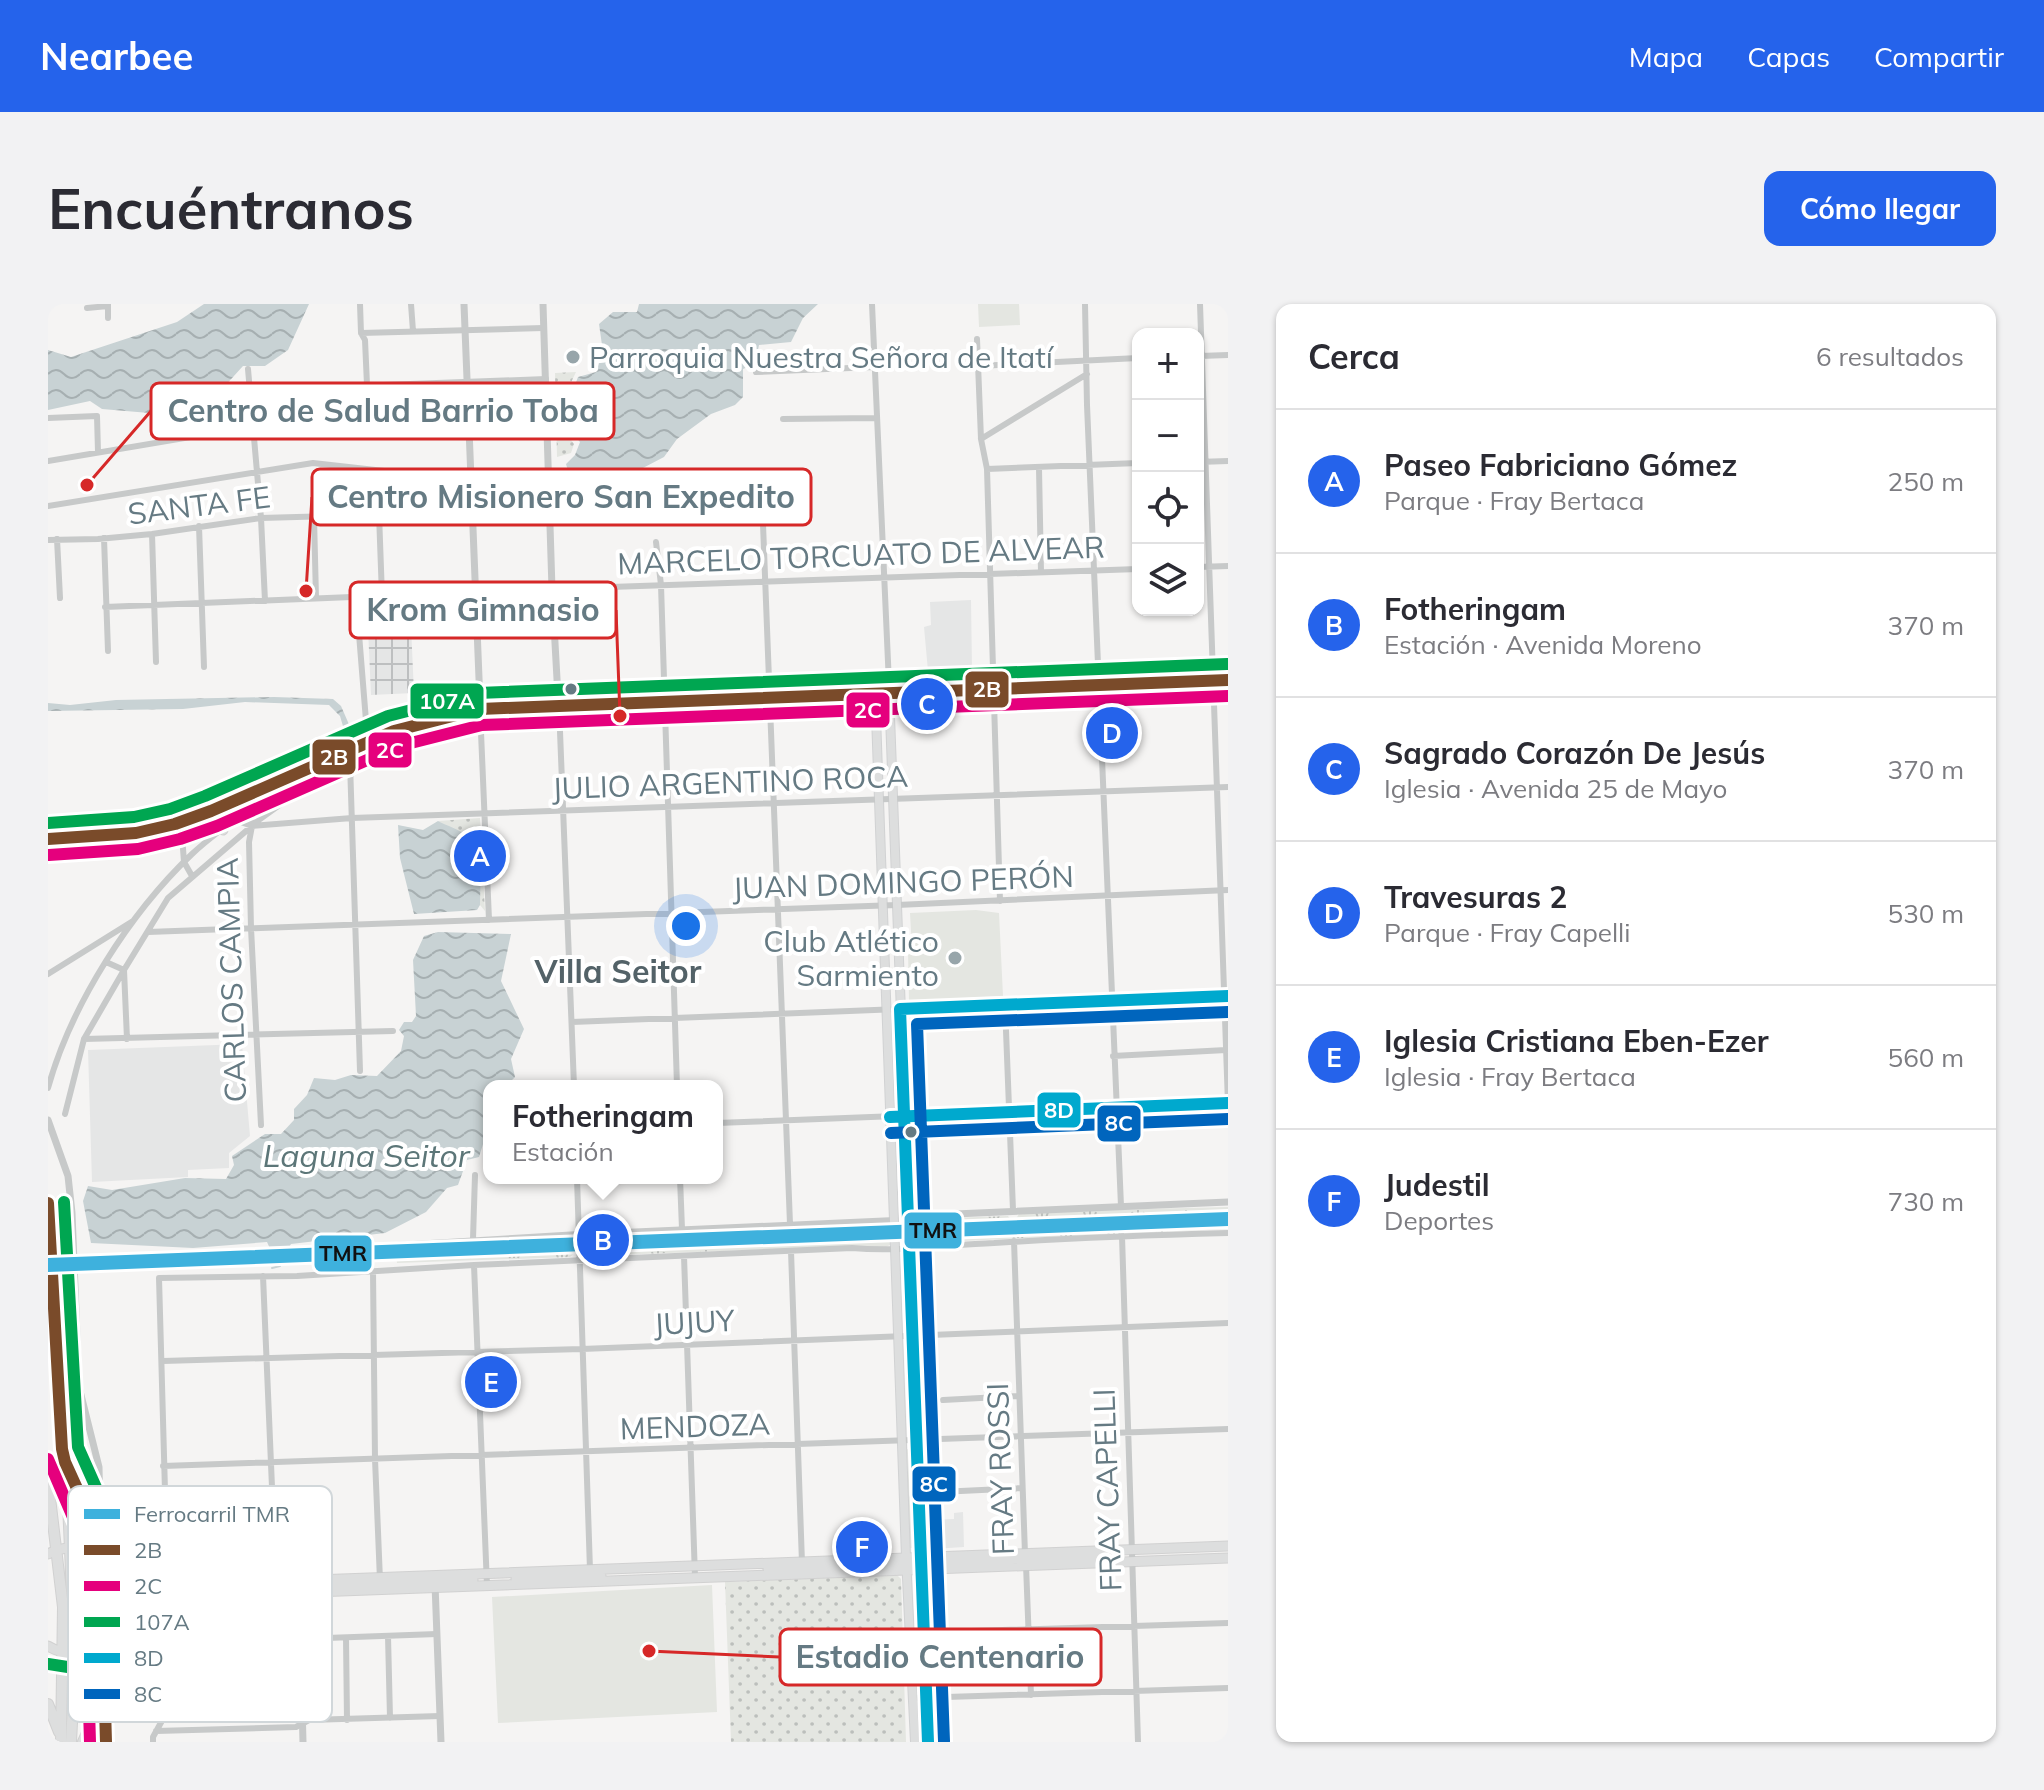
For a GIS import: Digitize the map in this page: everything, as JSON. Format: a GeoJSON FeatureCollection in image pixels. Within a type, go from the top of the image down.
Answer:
{"type":"FeatureCollection","features":[{"type":"Feature","properties":{"kind":"highway"},"geometry":{"type":"LineString","coordinates":[[48,1203],[59,1414],[68,1514]]}},
{"type":"Feature","properties":{"kind":"highway"},"geometry":{"type":"LineString","coordinates":[[65,1462],[76,1486]]}},
{"type":"Feature","properties":{"kind":"highway"},"geometry":{"type":"LineString","coordinates":[[48,1481],[53,1552],[68,1652]]}},
{"type":"Feature","properties":{"kind":"highway"},"geometry":{"type":"LineString","coordinates":[[48,1704],[65,1740]]}},
{"type":"Feature","properties":{"kind":"highway"},"geometry":{"type":"LineString","coordinates":[[83,1742],[92,1722]]}},
{"type":"Feature","properties":{"kind":"main road"},"geometry":{"type":"LineString","coordinates":[[243,791],[280,781],[367,737],[480,705],[1213,676],[1228,672]]}},
{"type":"Feature","properties":{"kind":"main road"},"geometry":{"type":"LineString","coordinates":[[1213,676],[1228,680]]}},
{"type":"Feature","properties":{"kind":"main road"},"geometry":{"type":"LineString","coordinates":[[875,688],[915,1742]]}},
{"type":"Feature","properties":{"kind":"main road"},"geometry":{"type":"LineString","coordinates":[[889,689],[928,1742]]}},
{"type":"Feature","properties":{"kind":"main road"},"geometry":{"type":"LineString","coordinates":[[876,715],[890,714]]}},
{"type":"Feature","properties":{"kind":"main road"},"geometry":{"type":"LineString","coordinates":[[877,735],[890,734]]}},
{"type":"Feature","properties":{"kind":"main road"},"geometry":{"type":"LineString","coordinates":[[48,839],[136,833],[181,822],[243,791],[274,770],[344,748]]}},
{"type":"Feature","properties":{"kind":"main road"},"geometry":{"type":"LineString","coordinates":[[209,807],[223,830]]}},
{"type":"Feature","properties":{"kind":"main road"},"geometry":{"type":"LineString","coordinates":[[48,831],[81,831],[209,807]]}},
{"type":"Feature","properties":{"kind":"main road"},"geometry":{"type":"LineString","coordinates":[[895,1220],[909,1216]]}},
{"type":"Feature","properties":{"kind":"main road"},"geometry":{"type":"LineString","coordinates":[[332,1584],[1131,1556],[1228,1549]]}},
{"type":"Feature","properties":{"kind":"main road"},"geometry":{"type":"LineString","coordinates":[[1131,1556],[1228,1558]]}},
{"type":"Feature","properties":{"kind":"main road"},"geometry":{"type":"LineString","coordinates":[[332,1586],[435,1585],[487,1579]]}},
{"type":"Feature","properties":{"kind":"main road"},"geometry":{"type":"LineString","coordinates":[[380,1580],[435,1585]]}},
{"type":"Feature","properties":{"kind":"main road"},"geometry":{"type":"LineString","coordinates":[[48,1646],[68,1652]]}},
{"type":"Feature","properties":{"kind":"street"},"geometry":{"type":"LineString","coordinates":[[360,304],[361,333],[365,340],[369,430],[375,434],[548,430]]}},
{"type":"Feature","properties":{"kind":"street"},"geometry":{"type":"LineString","coordinates":[[411,304],[413,331]]}},
{"type":"Feature","properties":{"kind":"street"},"geometry":{"type":"LineString","coordinates":[[464,304],[489,920]]}},
{"type":"Feature","properties":{"kind":"street"},"geometry":{"type":"LineString","coordinates":[[543,304],[574,1080]]}},
{"type":"Feature","properties":{"kind":"street"},"geometry":{"type":"LineString","coordinates":[[872,304],[889,689]]}},
{"type":"Feature","properties":{"kind":"street"},"geometry":{"type":"LineString","coordinates":[[1085,304],[1121,1206]]}},
{"type":"Feature","properties":{"kind":"street"},"geometry":{"type":"LineString","coordinates":[[1200,304],[1200,328]]}},
{"type":"Feature","properties":{"kind":"street"},"geometry":{"type":"LineString","coordinates":[[87,308],[108,305],[108,318]]}},
{"type":"Feature","properties":{"kind":"street"},"geometry":{"type":"LineString","coordinates":[[361,333],[543,328]]}},
{"type":"Feature","properties":{"kind":"street"},"geometry":{"type":"LineString","coordinates":[[977,339],[981,439],[987,469],[1000,901]]}},
{"type":"Feature","properties":{"kind":"street"},"geometry":{"type":"LineString","coordinates":[[1204,356],[1228,355]]}},
{"type":"Feature","properties":{"kind":"street"},"geometry":{"type":"LineString","coordinates":[[978,366],[1132,358]]}},
{"type":"Feature","properties":{"kind":"street"},"geometry":{"type":"LineString","coordinates":[[756,372],[874,367]]}},
{"type":"Feature","properties":{"kind":"street"},"geometry":{"type":"LineString","coordinates":[[248,369],[265,601]]}},
{"type":"Feature","properties":{"kind":"street"},"geometry":{"type":"LineString","coordinates":[[981,439],[1087,374]]}},
{"type":"Feature","properties":{"kind":"street"},"geometry":{"type":"LineString","coordinates":[[300,418],[301,389],[546,379]]}},
{"type":"Feature","properties":{"kind":"street"},"geometry":{"type":"LineString","coordinates":[[48,418],[97,416],[98,452]]}},
{"type":"Feature","properties":{"kind":"street"},"geometry":{"type":"LineString","coordinates":[[48,461],[300,418],[369,416]]}},
{"type":"Feature","properties":{"kind":"street"},"geometry":{"type":"LineString","coordinates":[[783,419],[876,418]]}},
{"type":"Feature","properties":{"kind":"street"},"geometry":{"type":"LineString","coordinates":[[1204,462],[1228,461]]}},
{"type":"Feature","properties":{"kind":"street"},"geometry":{"type":"LineString","coordinates":[[48,506],[313,463],[402,473],[550,515]]}},
{"type":"Feature","properties":{"kind":"street"},"geometry":{"type":"LineString","coordinates":[[987,469],[1132,463]]}},
{"type":"Feature","properties":{"kind":"street"},"geometry":{"type":"LineString","coordinates":[[1039,468],[1041,572]]}},
{"type":"Feature","properties":{"kind":"street"},"geometry":{"type":"LineString","coordinates":[[723,1123],[1228,1103],[1224,890],[1216,787],[1203,472]]}},
{"type":"Feature","properties":{"kind":"street"},"geometry":{"type":"LineString","coordinates":[[379,514],[382,596]]}},
{"type":"Feature","properties":{"kind":"street","name":"SANTA FE"},"geometry":{"type":"LineString","coordinates":[[48,540],[152,534],[261,518],[404,514]]}},
{"type":"Feature","properties":{"kind":"street"},"geometry":{"type":"LineString","coordinates":[[314,517],[316,598]]}},
{"type":"Feature","properties":{"kind":"street"},"geometry":{"type":"LineString","coordinates":[[763,524],[790,1224]]}},
{"type":"Feature","properties":{"kind":"street"},"geometry":{"type":"LineString","coordinates":[[199,526],[204,667]]}},
{"type":"Feature","properties":{"kind":"street"},"geometry":{"type":"LineString","coordinates":[[152,534],[156,662]]}},
{"type":"Feature","properties":{"kind":"street"},"geometry":{"type":"LineString","coordinates":[[104,538],[108,651]]}},
{"type":"Feature","properties":{"kind":"street"},"geometry":{"type":"LineString","coordinates":[[57,539],[60,598]]}},
{"type":"Feature","properties":{"kind":"street"},"geometry":{"type":"LineString","coordinates":[[656,542],[661,585],[677,1080]]}},
{"type":"Feature","properties":{"kind":"street"},"geometry":{"type":"LineString","coordinates":[[1204,567],[1228,566]]}},
{"type":"Feature","properties":{"kind":"street","name":"MARCELO TORCUATO DE ALVEAR"},"geometry":{"type":"LineString","coordinates":[[105,607],[1132,569]]}},
{"type":"Feature","properties":{"kind":"street"},"geometry":{"type":"LineString","coordinates":[[356,597],[367,737]]}},
{"type":"Feature","properties":{"kind":"street"},"geometry":{"type":"LineString","coordinates":[[344,748],[350,763],[360,1071]]}},
{"type":"Feature","properties":{"kind":"street"},"geometry":{"type":"LineString","coordinates":[[65,1114],[84,1039],[168,898],[252,826],[310,783],[311,767]]}},
{"type":"Feature","properties":{"kind":"street"},"geometry":{"type":"LineString","coordinates":[[48,1088],[63,1044],[87,995],[136,919],[184,862],[235,820],[281,789],[280,781]]}},
{"type":"Feature","properties":{"kind":"street","name":"JULIO ARGENTINO ROCA"},"geometry":{"type":"LineString","coordinates":[[235,820],[252,826],[352,818],[1228,787]]}},
{"type":"Feature","properties":{"kind":"street","name":"CARLOS CAMPIA"},"geometry":{"type":"LineString","coordinates":[[243,791],[251,808],[252,826],[249,842],[254,1034],[261,1125]]}},
{"type":"Feature","properties":{"kind":"street"},"geometry":{"type":"LineString","coordinates":[[181,822],[184,862],[192,876]]}},
{"type":"Feature","properties":{"kind":"street"},"geometry":{"type":"LineString","coordinates":[[159,890],[168,898]]}},
{"type":"Feature","properties":{"kind":"street","name":"JUAN DOMINGO PERÓN"},"geometry":{"type":"LineString","coordinates":[[148,932],[883,906],[1224,890]]}},
{"type":"Feature","properties":{"kind":"street"},"geometry":{"type":"LineString","coordinates":[[48,974],[136,919]]}},
{"type":"Feature","properties":{"kind":"street"},"geometry":{"type":"LineString","coordinates":[[106,962],[124,970]]}},
{"type":"Feature","properties":{"kind":"street"},"geometry":{"type":"LineString","coordinates":[[124,970],[127,1039]]}},
{"type":"Feature","properties":{"kind":"street"},"geometry":{"type":"LineString","coordinates":[[572,1022],[1226,996]]}},
{"type":"Feature","properties":{"kind":"street"},"geometry":{"type":"LineString","coordinates":[[1005,1005],[1013,1210]]}},
{"type":"Feature","properties":{"kind":"street"},"geometry":{"type":"LineString","coordinates":[[84,1039],[393,1031]]}},
{"type":"Feature","properties":{"kind":"street"},"geometry":{"type":"LineString","coordinates":[[1113,1056],[1226,1050]]}},
{"type":"Feature","properties":{"kind":"street"},"geometry":{"type":"LineString","coordinates":[[48,1120],[68,1176],[79,1387],[99,1467],[99,1486]]}},
{"type":"Feature","properties":{"kind":"street"},"geometry":{"type":"LineString","coordinates":[[473,1239],[475,1175]]}},
{"type":"Feature","properties":{"kind":"street"},"geometry":{"type":"LineString","coordinates":[[577,1184],[590,1576]]}},
{"type":"Feature","properties":{"kind":"street"},"geometry":{"type":"LineString","coordinates":[[680,1184],[682,1229]]}},
{"type":"Feature","properties":{"kind":"street"},"geometry":{"type":"LineString","coordinates":[[909,1216],[1228,1202]]}},
{"type":"Feature","properties":{"kind":"street"},"geometry":{"type":"LineString","coordinates":[[380,1246],[895,1220]]}},
{"type":"Feature","properties":{"kind":"street"},"geometry":{"type":"LineString","coordinates":[[164,1486],[159,1278],[263,1276],[852,1248],[895,1251],[1014,1241],[1228,1233]]}},
{"type":"Feature","properties":{"kind":"street","name":"FRAY CAPELLI"},"geometry":{"type":"LineString","coordinates":[[1122,1236],[1138,1742]]}},
{"type":"Feature","properties":{"kind":"street","name":"FRAY ROSSI"},"geometry":{"type":"LineString","coordinates":[[1014,1241],[1031,1695]]}},
{"type":"Feature","properties":{"kind":"street"},"geometry":{"type":"LineString","coordinates":[[791,1251],[801,1567]]}},
{"type":"Feature","properties":{"kind":"street"},"geometry":{"type":"LineString","coordinates":[[684,1256],[695,1571]]}},
{"type":"Feature","properties":{"kind":"street"},"geometry":{"type":"LineString","coordinates":[[474,1265],[487,1579]]}},
{"type":"Feature","properties":{"kind":"street"},"geometry":{"type":"LineString","coordinates":[[373,1271],[380,1580]]}},
{"type":"Feature","properties":{"kind":"street"},"geometry":{"type":"LineString","coordinates":[[263,1276],[271,1486]]}},
{"type":"Feature","properties":{"kind":"street","name":"JUJUY"},"geometry":{"type":"LineString","coordinates":[[163,1361],[582,1349],[1228,1323]]}},
{"type":"Feature","properties":{"kind":"street"},"geometry":{"type":"LineString","coordinates":[[943,1400],[1019,1396]]}},
{"type":"Feature","properties":{"kind":"street","name":"MENDOZA"},"geometry":{"type":"LineString","coordinates":[[163,1466],[1228,1429]]}},
{"type":"Feature","properties":{"kind":"street"},"geometry":{"type":"LineString","coordinates":[[919,1493],[1022,1488]]}},
{"type":"Feature","properties":{"kind":"street"},"geometry":{"type":"LineString","coordinates":[[435,1585],[441,1742]]}},
{"type":"Feature","properties":{"kind":"street"},"geometry":{"type":"LineString","coordinates":[[909,1633],[1228,1623]]}},
{"type":"Feature","properties":{"kind":"street"},"geometry":{"type":"LineString","coordinates":[[332,1638],[437,1634]]}},
{"type":"Feature","properties":{"kind":"street"},"geometry":{"type":"LineString","coordinates":[[388,1636],[390,1718]]}},
{"type":"Feature","properties":{"kind":"street"},"geometry":{"type":"LineString","coordinates":[[346,1638],[347,1720]]}},
{"type":"Feature","properties":{"kind":"street"},"geometry":{"type":"LineString","coordinates":[[914,1698],[1228,1688]]}},
{"type":"Feature","properties":{"kind":"street"},"geometry":{"type":"LineString","coordinates":[[332,1720],[440,1716]]}},
{"type":"Feature","properties":{"kind":"street"},"geometry":{"type":"LineString","coordinates":[[106,1722],[106,1742]]}},
{"type":"Feature","properties":{"kind":"street"},"geometry":{"type":"LineString","coordinates":[[153,1742],[161,1722]]}},
{"type":"Feature","properties":{"kind":"street"},"geometry":{"type":"LineString","coordinates":[[156,1731],[296,1727],[303,1723],[303,1742]]}},
{"type":"Feature","properties":{"kind":"shaded area"},"geometry":{"type":"Polygon","coordinates":[[[971,600],[972,670],[928,671],[924,627],[931,625],[930,602],[971,600]]]}},
{"type":"Feature","properties":{"kind":"shaded area"},"geometry":{"type":"Polygon","coordinates":[[[410,604],[414,693],[371,695],[367,606],[410,604]]]}},
{"type":"Feature","properties":{"kind":"shaded area"},"geometry":{"type":"Polygon","coordinates":[[[242,1044],[250,1136],[229,1153],[229,1168],[188,1170],[188,1177],[92,1182],[88,1050],[242,1044]]]}},
{"type":"Feature","properties":{"kind":"shaded area"},"geometry":{"type":"Polygon","coordinates":[[[963,1512],[964,1547],[933,1549],[929,1545],[929,1520],[954,1519],[954,1513],[963,1512]]]}},
{"type":"Feature","properties":{"kind":"green space"},"geometry":{"type":"Polygon","coordinates":[[[978,304],[1019,304],[1020,325],[979,327],[978,304]]]}},
{"type":"Feature","properties":{"kind":"green space"},"geometry":{"type":"Polygon","coordinates":[[[576,372],[567,391],[572,411],[566,433],[574,444],[571,453],[557,457],[555,373],[576,372]]]}},
{"type":"Feature","properties":{"kind":"green space"},"geometry":{"type":"Polygon","coordinates":[[[480,818],[485,911],[480,905],[479,866],[470,838],[438,821],[480,818]]]}},
{"type":"Feature","properties":{"kind":"green space","name":"Club Atlético Sarmiento"},"geometry":{"type":"Polygon","coordinates":[[[976,910],[999,913],[1003,996],[909,1001],[908,950],[912,949],[910,913],[976,910]]]}},
{"type":"Feature","properties":{"kind":"green space"},"geometry":{"type":"Polygon","coordinates":[[[1228,1207],[1228,1229],[915,1243],[914,1223],[919,1219],[1008,1216],[1011,1220],[1016,1219],[1020,1212],[1228,1207]]]}},
{"type":"Feature","properties":{"kind":"green space"},"geometry":{"type":"Polygon","coordinates":[[[884,1224],[890,1228],[890,1245],[884,1248],[861,1246],[588,1256],[583,1251],[582,1242],[586,1237],[884,1224]]]}},
{"type":"Feature","properties":{"kind":"green space"},"geometry":{"type":"Polygon","coordinates":[[[575,1239],[576,1252],[570,1257],[397,1263],[396,1247],[575,1239]]]}},
{"type":"Feature","properties":{"kind":"green space"},"geometry":{"type":"Polygon","coordinates":[[[907,1449],[913,1452],[917,1548],[909,1548],[907,1449]]]}},
{"type":"Feature","properties":{"kind":"green space"},"geometry":{"type":"Polygon","coordinates":[[[897,1575],[901,1579],[906,1742],[731,1742],[725,1582],[897,1575]]]}},
{"type":"Feature","properties":{"kind":"green space"},"geometry":{"type":"Polygon","coordinates":[[[712,1585],[717,1712],[498,1723],[492,1597],[712,1585]]]}},
{"type":"Feature","properties":{"kind":"water"},"geometry":{"type":"Polygon","coordinates":[[[204,304],[309,304],[288,350],[265,366],[243,366],[223,388],[188,399],[161,414],[102,409],[90,401],[48,410],[48,350],[71,357],[177,322],[204,304]]]}},
{"type":"Feature","properties":{"kind":"water"},"geometry":{"type":"Polygon","coordinates":[[[639,304],[818,304],[803,318],[791,342],[759,345],[755,364],[743,369],[743,397],[735,405],[711,414],[677,439],[664,457],[595,493],[575,494],[566,464],[575,455],[580,442],[570,431],[577,409],[572,393],[578,377],[596,372],[603,352],[599,324],[613,312],[637,312],[639,304]]]}},
{"type":"Feature","properties":{"kind":"water"},"geometry":{"type":"Polygon","coordinates":[[[333,699],[341,706],[351,729],[345,733],[340,716],[329,705],[245,702],[183,709],[48,711],[48,703],[70,705],[116,700],[333,699]]]}},
{"type":"Feature","properties":{"kind":"water"},"geometry":{"type":"Polygon","coordinates":[[[438,821],[464,834],[476,850],[480,878],[480,905],[477,910],[414,914],[400,858],[398,825],[423,830],[438,821]]]}},
{"type":"Feature","properties":{"kind":"water","name":"Laguna Seitor"},"geometry":{"type":"Polygon","coordinates":[[[438,932],[511,934],[501,981],[524,1029],[511,1059],[515,1077],[512,1080],[483,1080],[483,1144],[479,1157],[467,1160],[458,1185],[447,1188],[426,1212],[385,1233],[291,1244],[287,1251],[272,1253],[267,1242],[193,1248],[91,1243],[83,1201],[88,1186],[112,1190],[185,1178],[226,1179],[234,1165],[232,1156],[265,1134],[281,1134],[294,1120],[294,1109],[307,1095],[314,1078],[335,1080],[351,1075],[377,1076],[401,1051],[404,1036],[399,1030],[404,1022],[412,1022],[416,1016],[413,960],[424,936],[438,932]]]}},
{"type":"Feature","properties":{"kind":"waterway"},"geometry":{"type":"LineString","coordinates":[[272,1268],[280,1266],[280,1252]]}},
{"type":"Feature","properties":{"kind":"rail line","name":"TMR"},"geometry":{"type":"LineString","coordinates":[[48,1265],[1228,1219]]}},
{"type":"Feature","properties":{"kind":"transit line","name":"107A"},"geometry":{"type":"LineString","coordinates":[[48,823],[134,817],[170,809],[388,716],[478,693],[1227,664]]}},
{"type":"Feature","properties":{"kind":"transit line","name":"2B"},"geometry":{"type":"LineString","coordinates":[[48,839],[136,833],[175,824],[394,731],[480,709],[1228,680]]}},
{"type":"Feature","properties":{"kind":"transit line","name":"2C"},"geometry":{"type":"LineString","coordinates":[[49,855],[138,849],[180,839],[217,826],[399,746],[482,725],[1228,696]]}},
{"type":"Feature","properties":{"kind":"transit line","name":"8D"},"geometry":{"type":"LineString","coordinates":[[928,1742],[900,1009],[1228,996]]}},
{"type":"Feature","properties":{"kind":"transit line","name":"8C"},"geometry":{"type":"LineString","coordinates":[[944,1741],[917,1024],[1228,1012]]}},
{"type":"Feature","properties":{"kind":"transit line","name":"8D"},"geometry":{"type":"LineString","coordinates":[[890,1117],[1228,1103]]}},
{"type":"Feature","properties":{"kind":"transit line","name":"8C"},"geometry":{"type":"LineString","coordinates":[[891,1133],[1228,1119]]}},
{"type":"Feature","properties":{"kind":"transit line","name":"107A"},"geometry":{"type":"LineString","coordinates":[[64,1202],[78,1447],[95,1486]]}},
{"type":"Feature","properties":{"kind":"transit line","name":"2B"},"geometry":{"type":"LineString","coordinates":[[48,1203],[62,1449],[76,1486]]}},
{"type":"Feature","properties":{"kind":"transit line","name":"2C"},"geometry":{"type":"LineString","coordinates":[[48,1459],[68,1506]]}},
{"type":"Feature","properties":{"kind":"transit line","name":"107A"},"geometry":{"type":"LineString","coordinates":[[48,1664],[68,1667]]}},
{"type":"Feature","properties":{"kind":"transit line","name":"2C"},"geometry":{"type":"LineString","coordinates":[[89,1722],[90,1742]]}},
{"type":"Feature","properties":{"kind":"transit line","name":"2B"},"geometry":{"type":"LineString","coordinates":[[105,1722],[106,1742]]}},
{"type":"Feature","properties":{"kind":"place","name":"Parroquia Nuestra Señora de Itatí"},"geometry":{"type":"Point","coordinates":[573,357]}},
{"type":"Feature","properties":{"kind":"place","name":"Centro de Salud Barrio Toba"},"geometry":{"type":"Point","coordinates":[87,485]}},
{"type":"Feature","properties":{"kind":"place","name":"Centro Misionero San Expedito"},"geometry":{"type":"Point","coordinates":[306,591]}},
{"type":"Feature","properties":{"kind":"place","name":"Sagrado Corazón De Jesús"},"geometry":{"type":"Point","coordinates":[927,704]}},
{"type":"Feature","properties":{"kind":"place","name":"Krom Gimnasio"},"geometry":{"type":"Point","coordinates":[620,716]}},
{"type":"Feature","properties":{"kind":"place","name":"Travesuras 2"},"geometry":{"type":"Point","coordinates":[1112,733]}},
{"type":"Feature","properties":{"kind":"place","name":"Paseo Fabriciano Gómez"},"geometry":{"type":"Point","coordinates":[480,856]}},
{"type":"Feature","properties":{"kind":"place","name":"Club Atlético Sarmiento"},"geometry":{"type":"Point","coordinates":[955,958]}},
{"type":"Feature","properties":{"kind":"place","name":"Fotheringam"},"geometry":{"type":"Point","coordinates":[603,1240]}},
{"type":"Feature","properties":{"kind":"place","name":"Iglesia Cristiana Eben-Ezer"},"geometry":{"type":"Point","coordinates":[491,1382]}},
{"type":"Feature","properties":{"kind":"place","name":"Judestil"},"geometry":{"type":"Point","coordinates":[862,1547]}},
{"type":"Feature","properties":{"kind":"place","name":"Estadio Centenario"},"geometry":{"type":"Point","coordinates":[649,1651]}},
{"type":"Feature","properties":{"kind":"district","name":"Villa Seitor"},"geometry":{"type":"Point","coordinates":[618,971]}}]}
